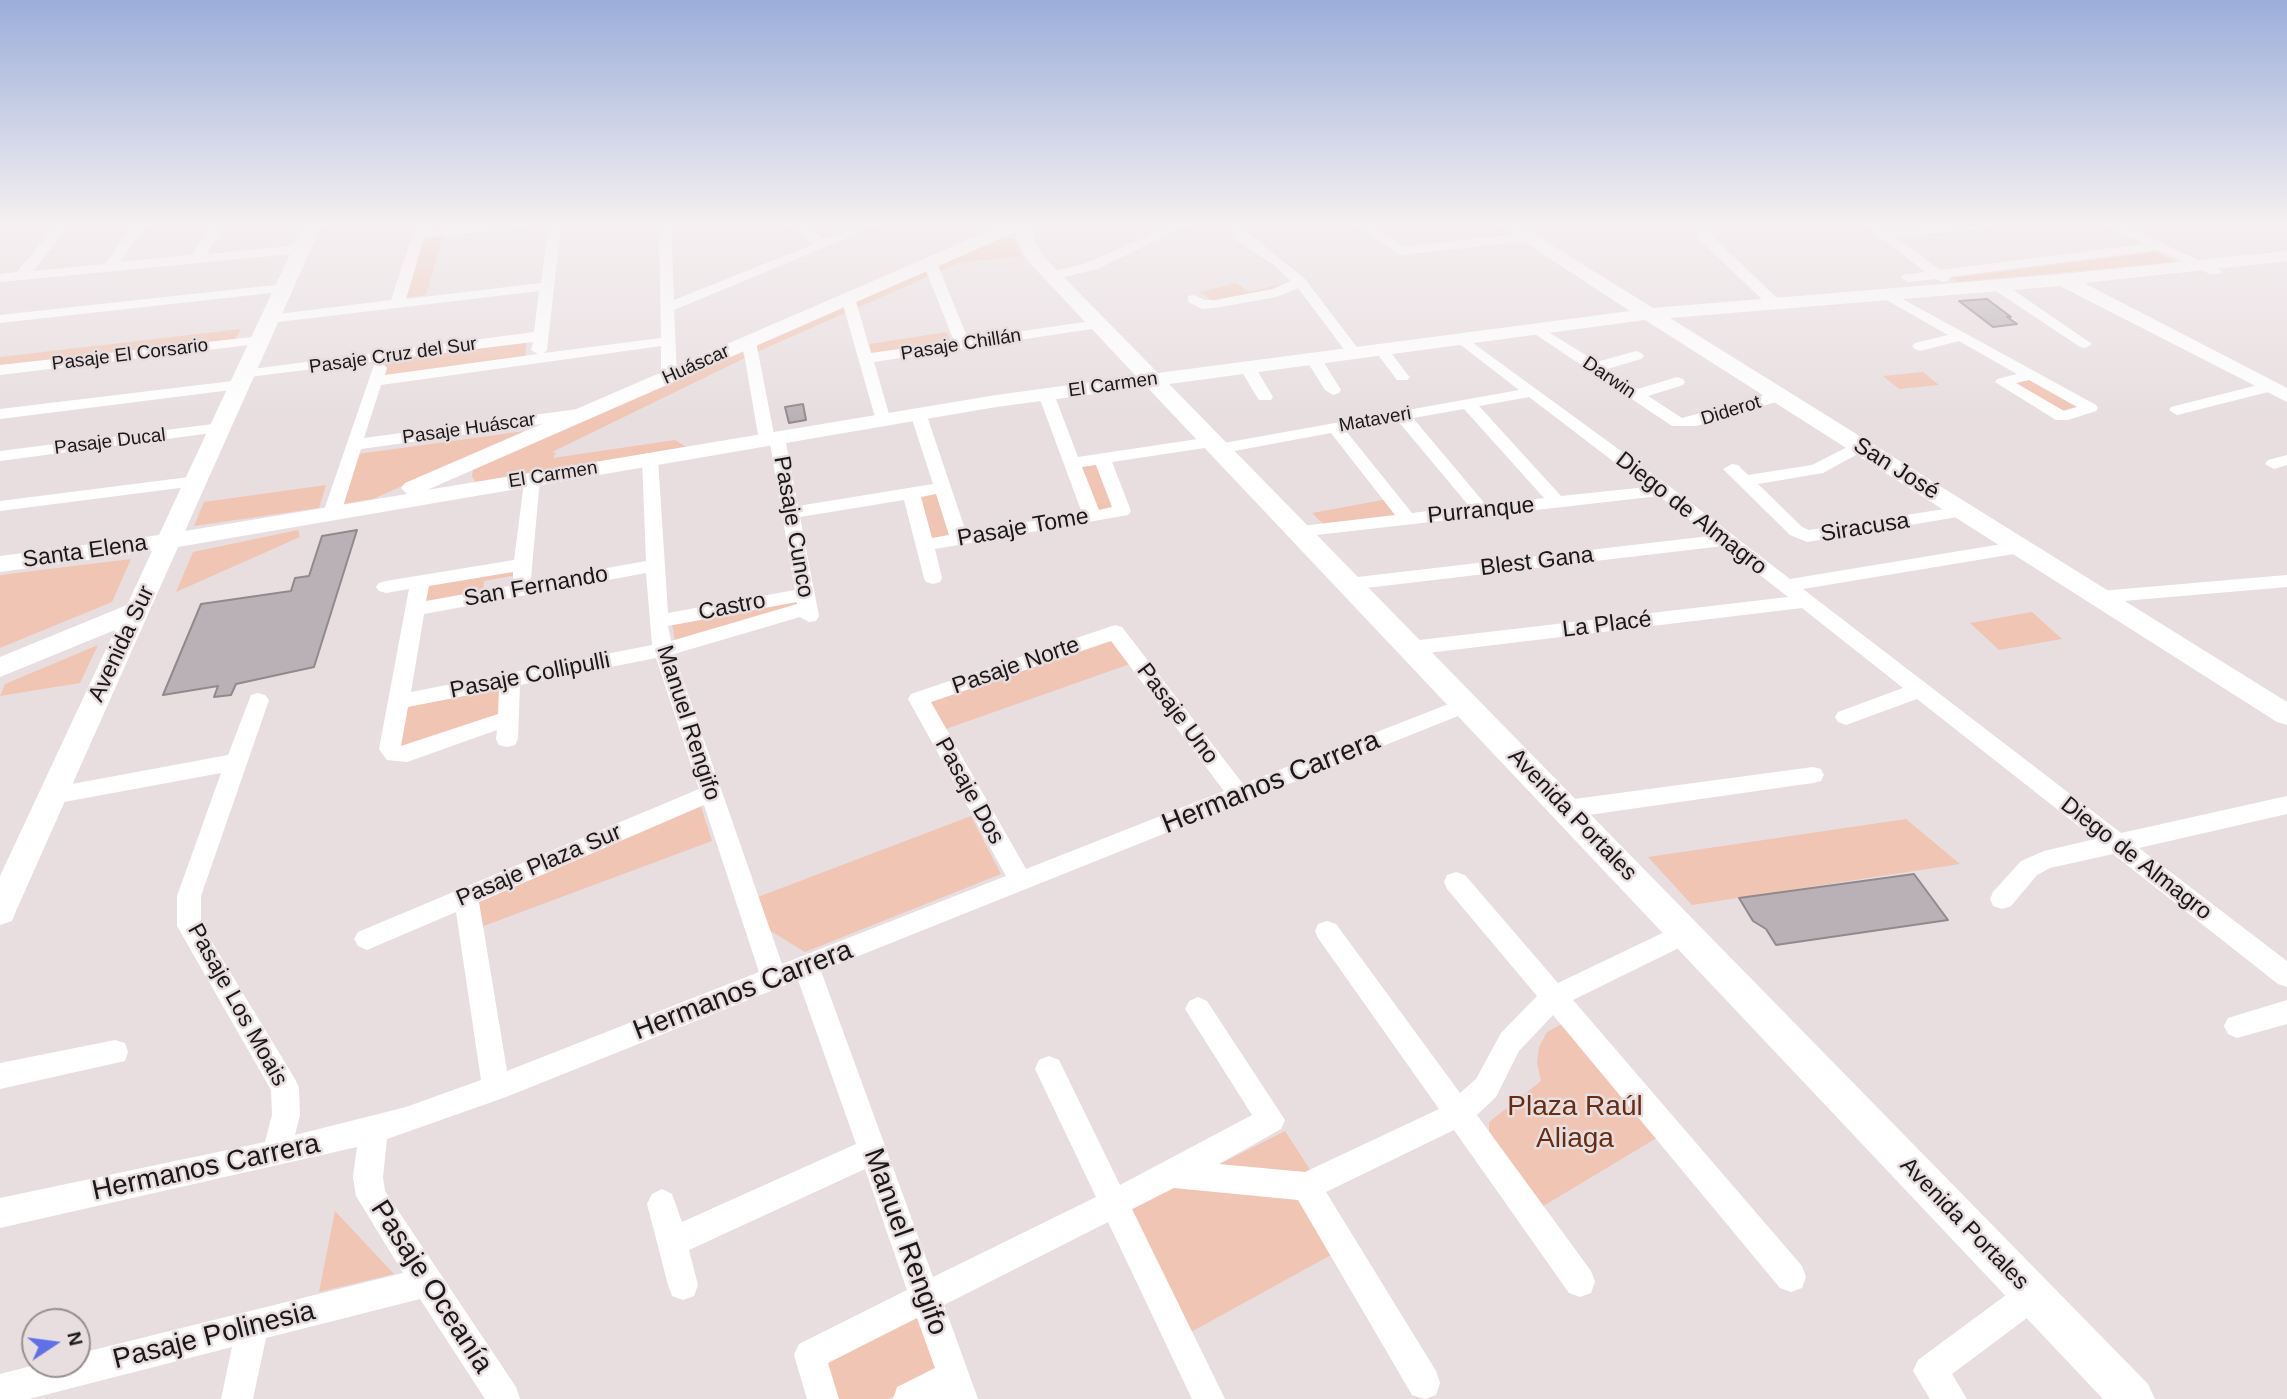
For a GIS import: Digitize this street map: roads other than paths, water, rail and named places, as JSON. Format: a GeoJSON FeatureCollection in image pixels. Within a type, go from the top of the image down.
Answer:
{"type":"FeatureCollection","features":[{"type":"Feature","properties":{"kind":"main road","name":"Avenida Sur"},"geometry":{"type":"LineString","coordinates":[[3,896],[53,795],[283,289]]}},
{"type":"Feature","properties":{"kind":"main road","name":"Huáscar"},"geometry":{"type":"LineString","coordinates":[[372,505],[870,289]]}},
{"type":"Feature","properties":{"kind":"main road","name":"Avenida Portales"},"geometry":{"type":"LineString","coordinates":[[1065,289],[2133,1399]]}},
{"type":"Feature","properties":{"kind":"main road","name":"San José"},"geometry":{"type":"LineString","coordinates":[[1610,289],[2287,715]]}},
{"type":"Feature","properties":{"kind":"main road","name":"El Carmen"},"geometry":{"type":"LineString","coordinates":[[170,541],[1046,394],[1649,314],[1956,289]]}},
{"type":"Feature","properties":{"kind":"main road"},"geometry":{"type":"LineString","coordinates":[[2079,289],[2278,392]]}},
{"type":"Feature","properties":{"kind":"main road"},"geometry":{"type":"LineString","coordinates":[[467,464],[456,473],[455,481],[471,489]]}},
{"type":"Feature","properties":{"kind":"main road","name":"Santa Elena"},"geometry":{"type":"LineString","coordinates":[[0,564],[170,541]]}},
{"type":"Feature","properties":{"kind":"main road"},"geometry":{"type":"LineString","coordinates":[[0,667],[138,610]]}},
{"type":"Feature","properties":{"kind":"street"},"geometry":{"type":"LineString","coordinates":[[0,319],[272,289]]}},
{"type":"Feature","properties":{"kind":"street"},"geometry":{"type":"LineString","coordinates":[[397,304],[402,289]]}},
{"type":"Feature","properties":{"kind":"street"},"geometry":{"type":"LineString","coordinates":[[270,319],[520,289]]}},
{"type":"Feature","properties":{"kind":"street"},"geometry":{"type":"LineString","coordinates":[[538,359],[547,289]]}},
{"type":"Feature","properties":{"kind":"street"},"geometry":{"type":"LineString","coordinates":[[667,289],[669,376]]}},
{"type":"Feature","properties":{"kind":"street"},"geometry":{"type":"LineString","coordinates":[[667,307],[711,289]]}},
{"type":"Feature","properties":{"kind":"street"},"geometry":{"type":"LineString","coordinates":[[940,289],[962,344]]}},
{"type":"Feature","properties":{"kind":"street"},"geometry":{"type":"LineString","coordinates":[[1276,293],[1284,289]]}},
{"type":"Feature","properties":{"kind":"street"},"geometry":{"type":"LineString","coordinates":[[1306,289],[1354,353]]}},
{"type":"Feature","properties":{"kind":"street"},"geometry":{"type":"LineString","coordinates":[[1760,289],[1775,303]]}},
{"type":"Feature","properties":{"kind":"street"},"geometry":{"type":"LineString","coordinates":[[2003,289],[2085,344]]}},
{"type":"Feature","properties":{"kind":"street"},"geometry":{"type":"LineString","coordinates":[[1193,299],[1202,304],[1215,304],[1276,293],[1296,292],[1312,297]]}},
{"type":"Feature","properties":{"kind":"street"},"geometry":{"type":"LineString","coordinates":[[1888,295],[2090,408],[2062,417],[2003,382],[2031,375]]}},
{"type":"Feature","properties":{"kind":"street"},"geometry":{"type":"LineString","coordinates":[[848,299],[883,421]]}},
{"type":"Feature","properties":{"kind":"street","name":"Pasaje Chillán"},"geometry":{"type":"LineString","coordinates":[[864,359],[1098,324]]}},
{"type":"Feature","properties":{"kind":"street","name":"Darwin"},"geometry":{"type":"LineString","coordinates":[[1537,328],[1682,424]]}},
{"type":"Feature","properties":{"kind":"street","name":"Pasaje Cruz del Sur"},"geometry":{"type":"LineString","coordinates":[[0,414],[541,336]]}},
{"type":"Feature","properties":{"kind":"street"},"geometry":{"type":"LineString","coordinates":[[1920,346],[1961,336]]}},
{"type":"Feature","properties":{"kind":"street","name":"Diego de Almagro"},"geometry":{"type":"LineString","coordinates":[[1462,339],[1663,490],[2287,976]]}},
{"type":"Feature","properties":{"kind":"street","name":"Pasaje El Corsario"},"geometry":{"type":"LineString","coordinates":[[0,370],[261,340]]}},
{"type":"Feature","properties":{"kind":"street","name":"Pasaje Cruz del Sur"},"geometry":{"type":"LineString","coordinates":[[374,381],[668,341]]}},
{"type":"Feature","properties":{"kind":"street","name":"Pasaje Cunco"},"geometry":{"type":"LineString","coordinates":[[749,342],[790,513],[807,606]]}},
{"type":"Feature","properties":{"kind":"street"},"geometry":{"type":"LineString","coordinates":[[1381,349],[1402,377]]}},
{"type":"Feature","properties":{"kind":"street"},"geometry":{"type":"LineString","coordinates":[[1594,368],[1636,356]]}},
{"type":"Feature","properties":{"kind":"street"},"geometry":{"type":"LineString","coordinates":[[1313,358],[1333,390]]}},
{"type":"Feature","properties":{"kind":"street"},"geometry":{"type":"LineString","coordinates":[[332,513],[381,359]]}},
{"type":"Feature","properties":{"kind":"street"},"geometry":{"type":"LineString","coordinates":[[1247,367],[1265,397]]}},
{"type":"Feature","properties":{"kind":"street"},"geometry":{"type":"LineString","coordinates":[[1635,395],[1677,382]]}},
{"type":"Feature","properties":{"kind":"street","name":"Mataveri"},"geometry":{"type":"LineString","coordinates":[[1072,463],[1335,428],[1532,391]]}},
{"type":"Feature","properties":{"kind":"street"},"geometry":{"type":"LineString","coordinates":[[2177,410],[2278,392]]}},
{"type":"Feature","properties":{"kind":"street"},"geometry":{"type":"LineString","coordinates":[[1046,394],[1092,516]]}},
{"type":"Feature","properties":{"kind":"street","name":"Diderot"},"geometry":{"type":"LineString","coordinates":[[1682,424],[1780,396]]}},
{"type":"Feature","properties":{"kind":"street"},"geometry":{"type":"LineString","coordinates":[[1467,404],[1557,502]]}},
{"type":"Feature","properties":{"kind":"street","name":"Pasaje Huáscar"},"geometry":{"type":"LineString","coordinates":[[353,445],[585,413]]}},
{"type":"Feature","properties":{"kind":"street"},"geometry":{"type":"LineString","coordinates":[[918,414],[959,538]]}},
{"type":"Feature","properties":{"kind":"street"},"geometry":{"type":"LineString","coordinates":[[1402,416],[1481,510]]}},
{"type":"Feature","properties":{"kind":"street","name":"Pasaje Ducal"},"geometry":{"type":"LineString","coordinates":[[0,456],[220,428]]}},
{"type":"Feature","properties":{"kind":"street"},"geometry":{"type":"LineString","coordinates":[[1335,428],[1408,519]]}},
{"type":"Feature","properties":{"kind":"street","name":"Siracusa"},"geometry":{"type":"LineString","coordinates":[[1859,446],[1816,469],[1739,475],[1796,531],[1807,536],[1964,511]]}},
{"type":"Feature","properties":{"kind":"street","name":"Manuel Rengifo"},"geometry":{"type":"LineString","coordinates":[[650,459],[663,650],[774,978]]}},
{"type":"Feature","properties":{"kind":"street","name":"Pasaje Tome"},"geometry":{"type":"LineString","coordinates":[[925,545],[1122,511],[1102,459]]}},
{"type":"Feature","properties":{"kind":"street"},"geometry":{"type":"LineString","coordinates":[[521,590],[531,479]]}},
{"type":"Feature","properties":{"kind":"street"},"geometry":{"type":"LineString","coordinates":[[0,506],[197,481]]}},
{"type":"Feature","properties":{"kind":"street"},"geometry":{"type":"LineString","coordinates":[[790,513],[943,488]]}},
{"type":"Feature","properties":{"kind":"street","name":"Purranque"},"geometry":{"type":"LineString","coordinates":[[1298,531],[1663,490]]}},
{"type":"Feature","properties":{"kind":"street"},"geometry":{"type":"LineString","coordinates":[[911,493],[933,578]]}},
{"type":"Feature","properties":{"kind":"street","name":"Blest Gana"},"geometry":{"type":"LineString","coordinates":[[1349,584],[1725,540]]}},
{"type":"Feature","properties":{"kind":"street"},"geometry":{"type":"LineString","coordinates":[[1783,586],[2020,547]]}},
{"type":"Feature","properties":{"kind":"street"},"geometry":{"type":"LineString","coordinates":[[386,587],[523,564]]}},
{"type":"Feature","properties":{"kind":"street","name":"San Fernando"},"geometry":{"type":"LineString","coordinates":[[415,609],[656,565]]}},
{"type":"Feature","properties":{"kind":"street"},"geometry":{"type":"LineString","coordinates":[[2100,597],[2287,581]]}},
{"type":"Feature","properties":{"kind":"street"},"geometry":{"type":"LineString","coordinates":[[420,582],[390,749],[395,754],[407,754],[507,728],[510,680]]}},
{"type":"Feature","properties":{"kind":"street","name":"La Placé"},"geometry":{"type":"LineString","coordinates":[[1411,648],[1803,601]]}},
{"type":"Feature","properties":{"kind":"street","name":"Castro"},"geometry":{"type":"LineString","coordinates":[[659,621],[807,606]]}},
{"type":"Feature","properties":{"kind":"street","name":"Pasaje Collipulli"},"geometry":{"type":"LineString","coordinates":[[398,702],[663,650],[807,606]]}},
{"type":"Feature","properties":{"kind":"street","name":"Pasaje Norte"},"geometry":{"type":"LineString","coordinates":[[918,699],[1115,632]]}},
{"type":"Feature","properties":{"kind":"street","name":"Pasaje Uno"},"geometry":{"type":"LineString","coordinates":[[1115,632],[1239,795]]}},
{"type":"Feature","properties":{"kind":"street"},"geometry":{"type":"LineString","coordinates":[[1846,717],[1918,691]]}},
{"type":"Feature","properties":{"kind":"street","name":"Pasaje Dos"},"geometry":{"type":"LineString","coordinates":[[918,699],[1021,882]]}},
{"type":"Feature","properties":{"kind":"street","name":"Pasaje Los Moais"},"geometry":{"type":"LineString","coordinates":[[258,700],[189,896],[187,911],[189,926],[285,1087],[286,1115],[276,1153]]}},
{"type":"Feature","properties":{"kind":"street","name":"Hermanos Carrera"},"geometry":{"type":"LineString","coordinates":[[0,1213],[374,1130],[496,1088],[1466,705]]}},
{"type":"Feature","properties":{"kind":"street"},"geometry":{"type":"LineString","coordinates":[[53,795],[236,762]]}},
{"type":"Feature","properties":{"kind":"street"},"geometry":{"type":"LineString","coordinates":[[1567,810],[1813,775]]}},
{"type":"Feature","properties":{"kind":"street","name":"Pasaje Plaza Sur"},"geometry":{"type":"LineString","coordinates":[[366,939],[711,793]]}},
{"type":"Feature","properties":{"kind":"street"},"geometry":{"type":"LineString","coordinates":[[2001,898],[2036,863],[2287,805]]}},
{"type":"Feature","properties":{"kind":"street"},"geometry":{"type":"LineString","coordinates":[[1456,882],[1791,1277]]}},
{"type":"Feature","properties":{"kind":"street"},"geometry":{"type":"LineString","coordinates":[[466,897],[496,1088]]}},
{"type":"Feature","properties":{"kind":"street"},"geometry":{"type":"LineString","coordinates":[[1327,931],[1457,1115],[1580,1282]]}},
{"type":"Feature","properties":{"kind":"street"},"geometry":{"type":"LineString","coordinates":[[1172,1174],[1306,1186],[1457,1115],[1486,1088],[1510,1042],[1552,998],[1686,933]]}},
{"type":"Feature","properties":{"kind":"street","name":"Manuel Rengifo"},"geometry":{"type":"LineString","coordinates":[[806,966],[958,1388]]}},
{"type":"Feature","properties":{"kind":"street"},"geometry":{"type":"LineString","coordinates":[[822,1399],[810,1354],[1114,1204],[1271,1120],[1198,1009]]}},
{"type":"Feature","properties":{"kind":"street"},"geometry":{"type":"LineString","coordinates":[[2237,1026],[2287,1012]]}},
{"type":"Feature","properties":{"kind":"street"},"geometry":{"type":"LineString","coordinates":[[0,1076],[115,1052]]}},
{"type":"Feature","properties":{"kind":"street"},"geometry":{"type":"LineString","coordinates":[[1049,1069],[1209,1399]]}},
{"type":"Feature","properties":{"kind":"street","name":"Pasaje Oceanía"},"geometry":{"type":"LineString","coordinates":[[374,1130],[368,1177],[371,1196],[504,1399]]}},
{"type":"Feature","properties":{"kind":"street"},"geometry":{"type":"LineString","coordinates":[[672,1242],[873,1151]]}},
{"type":"Feature","properties":{"kind":"street"},"geometry":{"type":"LineString","coordinates":[[1306,1186],[1424,1383]]}},
{"type":"Feature","properties":{"kind":"street"},"geometry":{"type":"LineString","coordinates":[[662,1204],[683,1285]]}},
{"type":"Feature","properties":{"kind":"street","name":"Pasaje Polinesia"},"geometry":{"type":"LineString","coordinates":[[0,1390],[427,1282]]}},
{"type":"Feature","properties":{"kind":"street"},"geometry":{"type":"LineString","coordinates":[[1951,1399],[1929,1371],[2032,1295]]}},
{"type":"Feature","properties":{"kind":"street"},"geometry":{"type":"LineString","coordinates":[[237,1399],[253,1325]]}},
{"type":"Feature","properties":{"kind":"street"},"geometry":{"type":"LineString","coordinates":[[909,1399],[958,1388]]}},
{"type":"Feature","properties":{"kind":"park label","name":"Plaza Raúl Aliaga"},"geometry":{"type":"Point","coordinates":[1575,1123]}}]}
